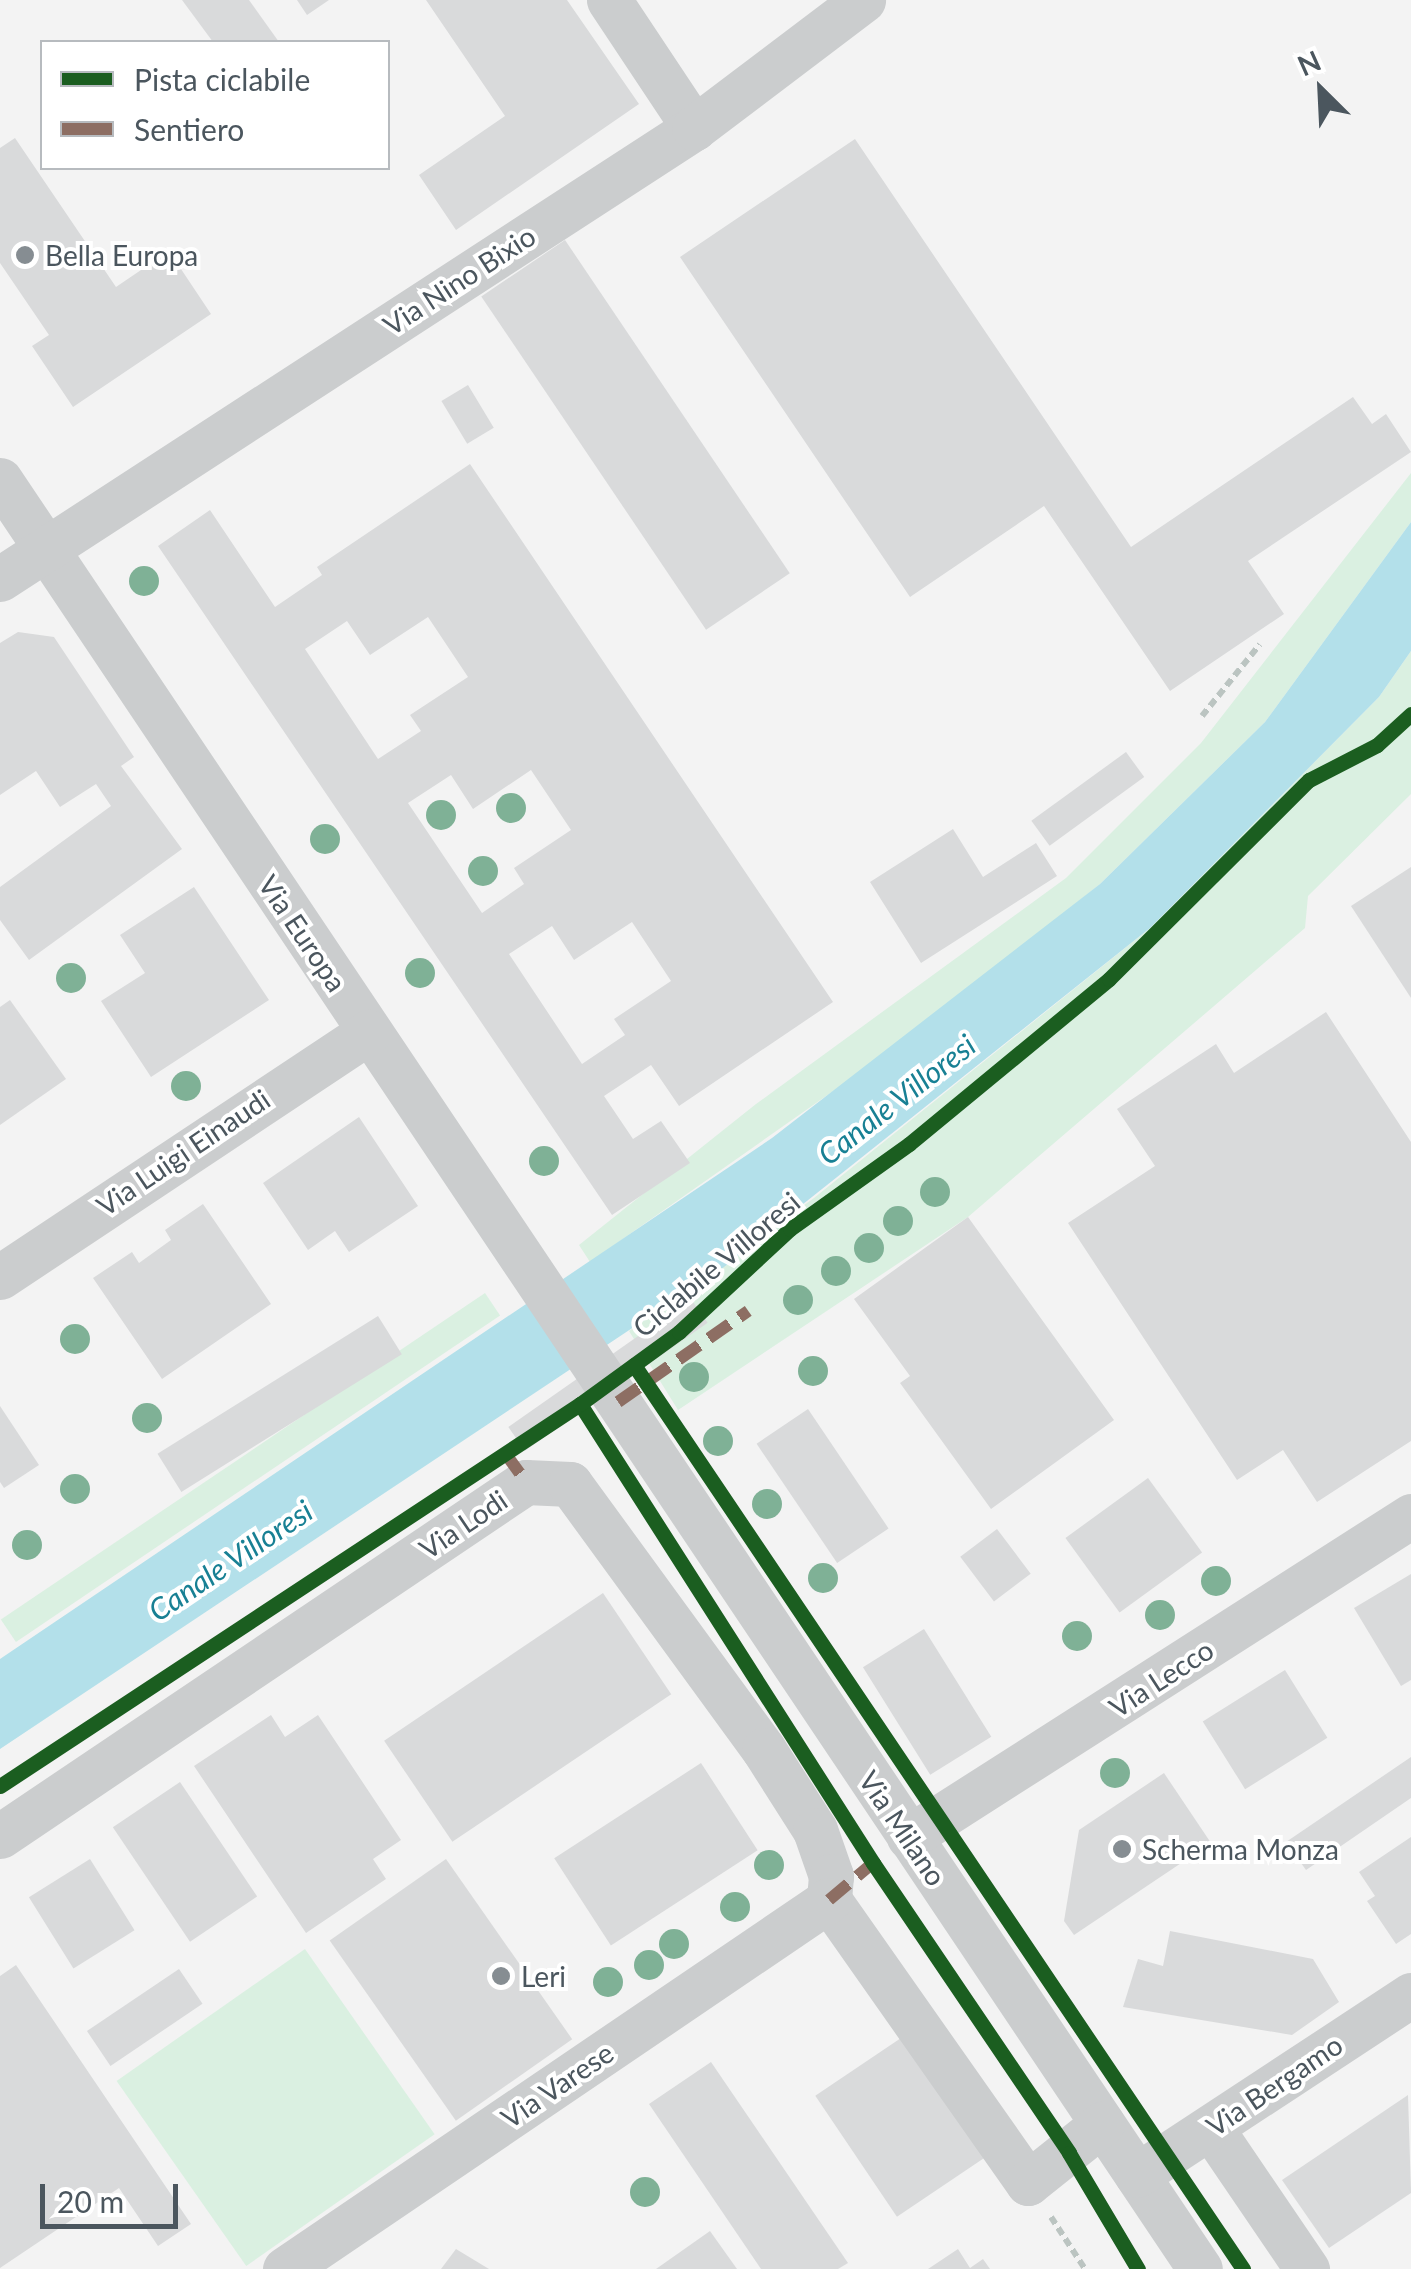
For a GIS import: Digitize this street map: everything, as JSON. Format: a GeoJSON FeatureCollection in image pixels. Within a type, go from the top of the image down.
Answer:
{"type":"FeatureCollection","features":[{"type":"Feature","properties":{"kind":"street"},"geometry":{"type":"LineString","coordinates":[[608,0],[694,128]]}},
{"type":"Feature","properties":{"kind":"street","name":"Via Nino Bixio"},"geometry":{"type":"LineString","coordinates":[[0,578],[694,128],[863,0]]}},
{"type":"Feature","properties":{"kind":"street","name":"Via Europa"},"geometry":{"type":"LineString","coordinates":[[0,480],[604,1381]]}},
{"type":"Feature","properties":{"kind":"street","name":"Via Luigi Einaudi"},"geometry":{"type":"LineString","coordinates":[[0,1277],[369,1032]]}},
{"type":"Feature","properties":{"kind":"street","name":"Via Milano"},"geometry":{"type":"LineString","coordinates":[[604,1381],[1200,2269]]}},
{"type":"Feature","properties":{"kind":"street","name":"Via Lodi"},"geometry":{"type":"LineString","coordinates":[[0,1836],[526,1482],[570,1484],[753,1734],[814,1830],[831,1876],[829,1900]]}},
{"type":"Feature","properties":{"kind":"street","name":"Via Lecco"},"geometry":{"type":"LineString","coordinates":[[910,1837],[1411,1516]]}},
{"type":"Feature","properties":{"kind":"street"},"geometry":{"type":"LineString","coordinates":[[829,1900],[1028,2183],[1102,2124]]}},
{"type":"Feature","properties":{"kind":"street","name":"Via Varese"},"geometry":{"type":"LineString","coordinates":[[284,2269],[829,1900]]}},
{"type":"Feature","properties":{"kind":"street","name":"Via Bergamo"},"geometry":{"type":"LineString","coordinates":[[1137,2176],[1411,1995]]}},
{"type":"Feature","properties":{"kind":"street"},"geometry":{"type":"LineString","coordinates":[[1210,2128],[1308,2269]]}},
{"type":"Feature","properties":{"kind":"path"},"geometry":{"type":"LineString","coordinates":[[1202,716],[1260,644]]}},
{"type":"Feature","properties":{"kind":"path"},"geometry":{"type":"LineString","coordinates":[[1028,2183],[1085,2269]]}},
{"type":"Feature","properties":{"kind":"green space"},"geometry":{"type":"Polygon","coordinates":[[[1411,473],[1411,522],[1265,722],[1100,884],[903,1042],[590,1262],[579,1245],[756,1104],[1066,878],[1201,743],[1411,473]]]}},
{"type":"Feature","properties":{"kind":"green space"},"geometry":{"type":"Polygon","coordinates":[[[1411,651],[1411,794],[1308,896],[1305,928],[968,1217],[678,1410],[629,1331],[814,1198],[1150,928],[1379,697],[1411,651]]]}},
{"type":"Feature","properties":{"kind":"green space"},"geometry":{"type":"Polygon","coordinates":[[[485,1293],[500,1315],[16,1642],[1,1620],[485,1293]]]}},
{"type":"Feature","properties":{"kind":"green space"},"geometry":{"type":"Polygon","coordinates":[[[305,1949],[435,2134],[246,2266],[117,2081],[305,1949]]]}},
{"type":"Feature","properties":{"kind":"water","name":"Canale Villoresi"},"geometry":{"type":"Polygon","coordinates":[[[1411,522],[1411,651],[1379,697],[1150,928],[724,1267],[0,1749],[0,1659],[772,1138],[1100,884],[1265,722],[1411,522]]]}},
{"type":"Feature","properties":{"kind":"building"},"geometry":{"type":"Polygon","coordinates":[[[182,0],[249,0],[278,40],[212,40],[182,0]]]}},
{"type":"Feature","properties":{"kind":"building"},"geometry":{"type":"Polygon","coordinates":[[[297,0],[329,0],[307,15],[297,0]]]}},
{"type":"Feature","properties":{"kind":"building"},"geometry":{"type":"Polygon","coordinates":[[[426,0],[567,0],[639,104],[456,230],[419,175],[505,116],[426,0]]]}},
{"type":"Feature","properties":{"kind":"building"},"geometry":{"type":"Polygon","coordinates":[[[15,138],[116,287],[169,251],[211,314],[73,407],[32,346],[49,335],[0,263],[0,148],[15,138]]]}},
{"type":"Feature","properties":{"kind":"building"},"geometry":{"type":"Polygon","coordinates":[[[855,139],[1131,547],[1353,397],[1372,424],[1386,414],[1411,452],[1248,561],[1284,614],[1170,691],[1044,506],[910,597],[680,257],[855,139]]]}},
{"type":"Feature","properties":{"kind":"building"},"geometry":{"type":"Polygon","coordinates":[[[565,240],[790,573],[706,630],[481,296],[565,240]]]}},
{"type":"Feature","properties":{"kind":"building"},"geometry":{"type":"Polygon","coordinates":[[[468,385],[494,428],[467,444],[441,401],[468,385]]]}},
{"type":"Feature","properties":{"kind":"building"},"geometry":{"type":"Polygon","coordinates":[[[470,464],[833,1002],[679,1106],[651,1065],[604,1096],[633,1139],[661,1121],[690,1163],[612,1215],[158,546],[210,510],[275,607],[322,575],[317,567],[470,464]],[[428,617],[370,655],[347,621],[305,649],[378,759],[421,731],[410,715],[468,677],[428,617]],[[531,770],[473,809],[451,775],[408,803],[482,913],[524,884],[514,868],[571,830],[531,770]],[[632,922],[574,960],[552,926],[509,954],[582,1064],[625,1035],[614,1019],[671,981],[632,922]]]}},
{"type":"Feature","properties":{"kind":"building"},"geometry":{"type":"Polygon","coordinates":[[[18,632],[54,637],[134,757],[121,766],[182,849],[29,960],[0,920],[0,887],[111,806],[96,784],[60,807],[36,771],[0,795],[0,643],[18,632]]]}},
{"type":"Feature","properties":{"kind":"building"},"geometry":{"type":"Polygon","coordinates":[[[1126,752],[1144,777],[1050,846],[1031,821],[1126,752]]]}},
{"type":"Feature","properties":{"kind":"building"},"geometry":{"type":"Polygon","coordinates":[[[953,829],[983,877],[1036,843],[1057,876],[921,963],[870,882],[953,829]]]}},
{"type":"Feature","properties":{"kind":"building"},"geometry":{"type":"Polygon","coordinates":[[[1411,867],[1411,998],[1351,906],[1411,867]]]}},
{"type":"Feature","properties":{"kind":"building"},"geometry":{"type":"Polygon","coordinates":[[[194,887],[269,1000],[151,1077],[101,1001],[145,973],[120,935],[194,887]]]}},
{"type":"Feature","properties":{"kind":"building"},"geometry":{"type":"Polygon","coordinates":[[[10,1000],[66,1079],[0,1125],[0,1007],[10,1000]]]}},
{"type":"Feature","properties":{"kind":"building"},"geometry":{"type":"Polygon","coordinates":[[[1326,1012],[1411,1142],[1411,1441],[1317,1502],[1283,1450],[1237,1480],[1068,1223],[1155,1166],[1117,1109],[1216,1044],[1234,1073],[1326,1012]]]}},
{"type":"Feature","properties":{"kind":"building"},"geometry":{"type":"Polygon","coordinates":[[[359,1117],[418,1206],[349,1252],[335,1231],[308,1250],[263,1183],[359,1117]]]}},
{"type":"Feature","properties":{"kind":"building"},"geometry":{"type":"Polygon","coordinates":[[[203,1204],[271,1304],[162,1379],[93,1278],[132,1252],[139,1263],[171,1240],[165,1230],[203,1204]]]}},
{"type":"Feature","properties":{"kind":"building"},"geometry":{"type":"Polygon","coordinates":[[[968,1217],[1114,1420],[991,1509],[900,1383],[910,1376],[854,1299],[968,1217]]]}},
{"type":"Feature","properties":{"kind":"building"},"geometry":{"type":"Polygon","coordinates":[[[691,1299],[708,1323],[525,1451],[508,1427],[691,1299]]]}},
{"type":"Feature","properties":{"kind":"building"},"geometry":{"type":"Polygon","coordinates":[[[378,1316],[402,1354],[181,1492],[158,1454],[378,1316]]]}},
{"type":"Feature","properties":{"kind":"building"},"geometry":{"type":"Polygon","coordinates":[[[0,1406],[39,1465],[4,1488],[0,1482],[0,1406]]]}},
{"type":"Feature","properties":{"kind":"building"},"geometry":{"type":"Polygon","coordinates":[[[808,1409],[889,1528],[837,1563],[757,1444],[808,1409]]]}},
{"type":"Feature","properties":{"kind":"building"},"geometry":{"type":"Polygon","coordinates":[[[1148,1478],[1202,1552],[1120,1612],[1065,1538],[1148,1478]]]}},
{"type":"Feature","properties":{"kind":"building"},"geometry":{"type":"Polygon","coordinates":[[[997,1529],[1031,1574],[994,1601],[960,1557],[997,1529]]]}},
{"type":"Feature","properties":{"kind":"building"},"geometry":{"type":"Polygon","coordinates":[[[1411,1574],[1411,1680],[1401,1686],[1354,1608],[1411,1574]]]}},
{"type":"Feature","properties":{"kind":"building"},"geometry":{"type":"Polygon","coordinates":[[[603,1593],[671,1694],[452,1842],[384,1741],[603,1593]]]}},
{"type":"Feature","properties":{"kind":"building"},"geometry":{"type":"Polygon","coordinates":[[[924,1629],[991,1737],[930,1775],[863,1667],[924,1629]]]}},
{"type":"Feature","properties":{"kind":"building"},"geometry":{"type":"Polygon","coordinates":[[[1285,1670],[1327,1738],[1245,1789],[1203,1721],[1285,1670]]]}},
{"type":"Feature","properties":{"kind":"building"},"geometry":{"type":"Polygon","coordinates":[[[271,1715],[285,1737],[318,1715],[401,1840],[373,1859],[386,1879],[306,1933],[194,1766],[271,1715]]]}},
{"type":"Feature","properties":{"kind":"building"},"geometry":{"type":"Polygon","coordinates":[[[1411,1757],[1411,1798],[1306,1870],[1286,1842],[1411,1757]]]}},
{"type":"Feature","properties":{"kind":"building"},"geometry":{"type":"Polygon","coordinates":[[[701,1763],[758,1850],[611,1946],[554,1858],[701,1763]]]}},
{"type":"Feature","properties":{"kind":"building"},"geometry":{"type":"Polygon","coordinates":[[[1164,1773],[1211,1843],[1074,1935],[1064,1921],[1079,1830],[1164,1773]]]}},
{"type":"Feature","properties":{"kind":"building"},"geometry":{"type":"Polygon","coordinates":[[[180,1782],[257,1896],[190,1942],[113,1827],[180,1782]]]}},
{"type":"Feature","properties":{"kind":"building"},"geometry":{"type":"Polygon","coordinates":[[[1411,1837],[1411,1934],[1396,1944],[1367,1901],[1375,1896],[1359,1872],[1411,1837]]]}},
{"type":"Feature","properties":{"kind":"building"},"geometry":{"type":"Polygon","coordinates":[[[90,1859],[135,1930],[73,1968],[29,1897],[90,1859]]]}},
{"type":"Feature","properties":{"kind":"building"},"geometry":{"type":"Polygon","coordinates":[[[446,1859],[572,2039],[456,2121],[330,1940],[446,1859]]]}},
{"type":"Feature","properties":{"kind":"building"},"geometry":{"type":"Polygon","coordinates":[[[1170,1931],[1313,1959],[1339,2002],[1292,2035],[1123,2007],[1138,1959],[1163,1966],[1170,1931]]]}},
{"type":"Feature","properties":{"kind":"building"},"geometry":{"type":"Polygon","coordinates":[[[16,1965],[191,2224],[158,2246],[119,2188],[0,2268],[0,1976],[16,1965]]]}},
{"type":"Feature","properties":{"kind":"building"},"geometry":{"type":"Polygon","coordinates":[[[179,1969],[202,2004],[110,2066],[87,2031],[179,1969]]]}},
{"type":"Feature","properties":{"kind":"building"},"geometry":{"type":"Polygon","coordinates":[[[904,2036],[986,2157],[897,2217],[815,2096],[904,2036]]]}},
{"type":"Feature","properties":{"kind":"building"},"geometry":{"type":"Polygon","coordinates":[[[711,2062],[848,2263],[838,2269],[761,2269],[649,2104],[711,2062]]]}},
{"type":"Feature","properties":{"kind":"building"},"geometry":{"type":"Polygon","coordinates":[[[1408,2095],[1411,2193],[1329,2248],[1282,2180],[1408,2095]]]}},
{"type":"Feature","properties":{"kind":"building"},"geometry":{"type":"Polygon","coordinates":[[[710,2231],[737,2269],[656,2269],[710,2231]]]}},
{"type":"Feature","properties":{"kind":"building"},"geometry":{"type":"Polygon","coordinates":[[[456,2249],[489,2269],[441,2269],[456,2249]]]}},
{"type":"Feature","properties":{"kind":"building"},"geometry":{"type":"Polygon","coordinates":[[[958,2249],[970,2268],[983,2259],[990,2269],[928,2269],[958,2249]]]}},
{"type":"Feature","properties":{"kind":"marked path"},"geometry":{"type":"LineString","coordinates":[[618,1402],[748,1311]]}},
{"type":"Feature","properties":{"kind":"marked path"},"geometry":{"type":"LineString","coordinates":[[505,1453],[526,1482]]}},
{"type":"Feature","properties":{"kind":"marked path"},"geometry":{"type":"LineString","coordinates":[[829,1900],[873,1863]]}},
{"type":"Feature","properties":{"kind":"cycle path","name":"Ciclabile Villoresi"},"geometry":{"type":"LineString","coordinates":[[0,1786],[580,1404],[679,1332],[790,1229],[909,1144],[1109,979],[1309,780],[1377,745],[1411,714]]}},
{"type":"Feature","properties":{"kind":"cycle path"},"geometry":{"type":"LineString","coordinates":[[634,1365],[1243,2269]]}},
{"type":"Feature","properties":{"kind":"cycle path"},"geometry":{"type":"LineString","coordinates":[[580,1404],[873,1863],[1069,2153],[1138,2269]]}},
{"type":"Feature","properties":{"kind":"place","name":"Bella Europa"},"geometry":{"type":"Point","coordinates":[25,255]}},
{"type":"Feature","properties":{"kind":"place","name":"Scherma Monza"},"geometry":{"type":"Point","coordinates":[1122,1849]}},
{"type":"Feature","properties":{"kind":"place","name":"Leri"},"geometry":{"type":"Point","coordinates":[501,1976]}}]}
